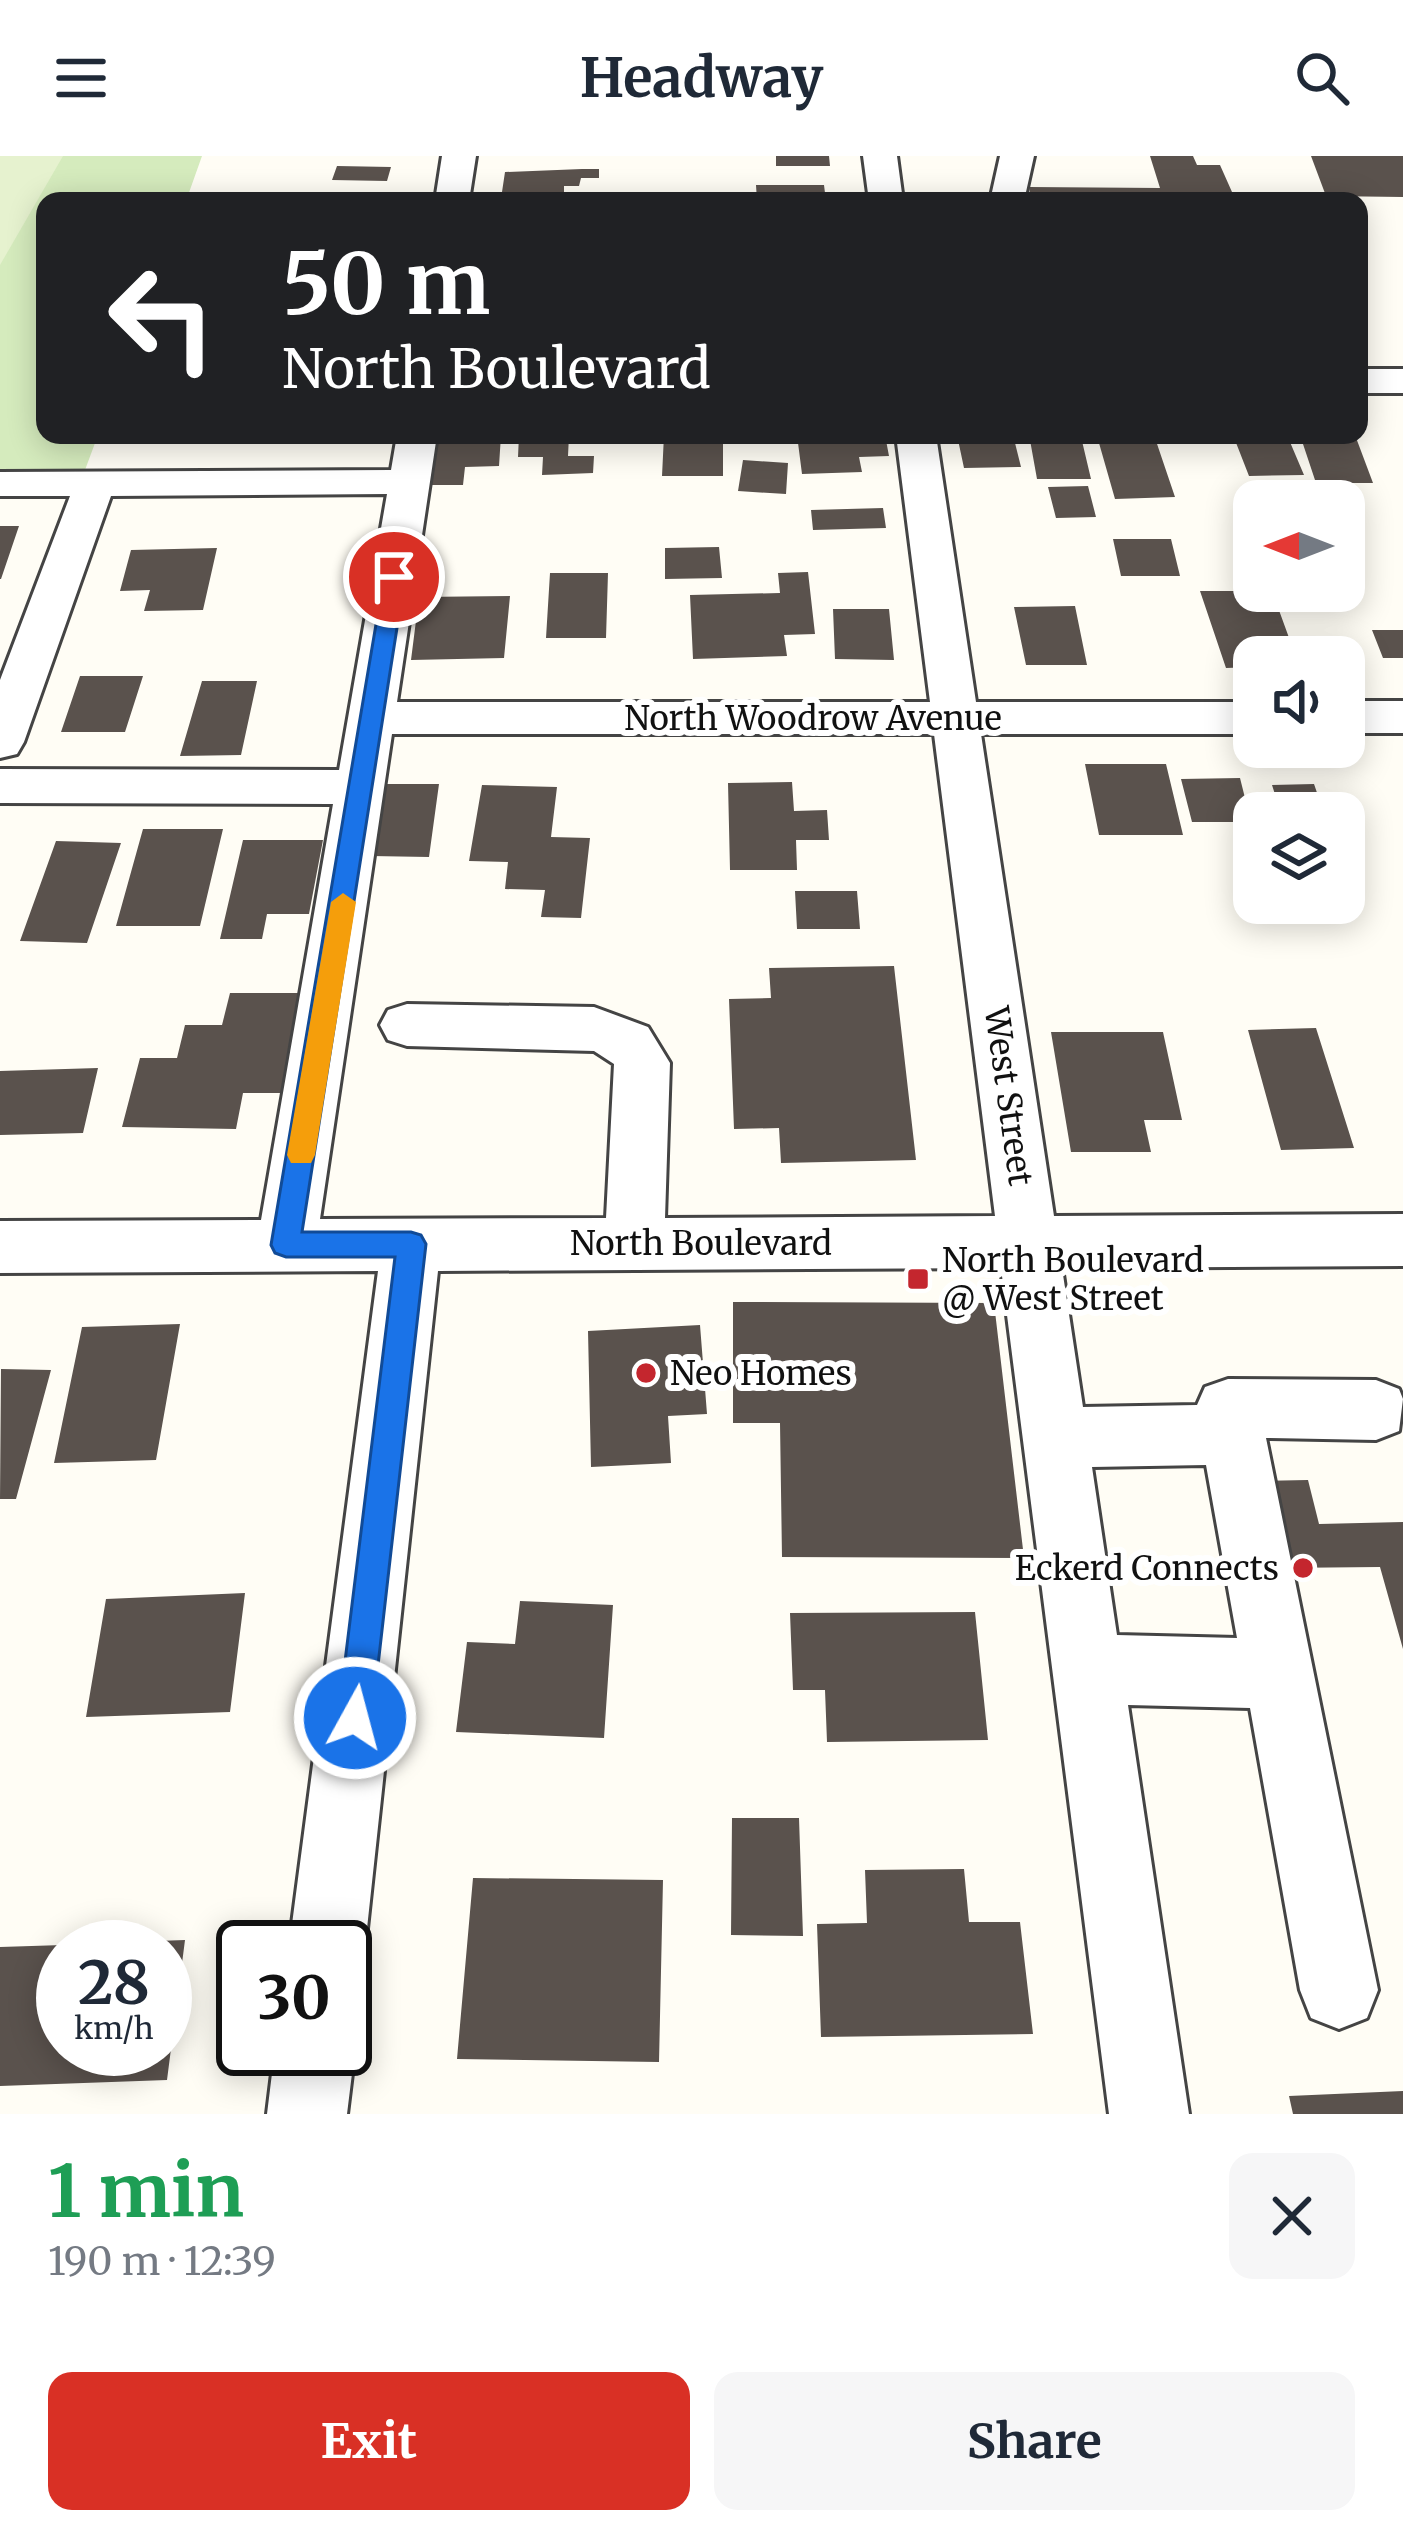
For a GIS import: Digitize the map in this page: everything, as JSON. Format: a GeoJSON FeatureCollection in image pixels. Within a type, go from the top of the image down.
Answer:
{"type":"FeatureCollection","features":[{"type":"Feature","properties":{"kind":"street"},"geometry":{"type":"LineString","coordinates":[[453,192],[459,156]]}},
{"type":"Feature","properties":{"kind":"street"},"geometry":{"type":"LineString","coordinates":[[880,156],[885,192]]}},
{"type":"Feature","properties":{"kind":"street"},"geometry":{"type":"LineString","coordinates":[[1007,192],[1017,156]]}},
{"type":"Feature","properties":{"kind":"street"},"geometry":{"type":"LineString","coordinates":[[1368,381],[1403,382]]}},
{"type":"Feature","properties":{"kind":"street"},"geometry":{"type":"LineString","coordinates":[[286,1245],[416,444]]}},
{"type":"Feature","properties":{"kind":"street","name":"West Street"},"geometry":{"type":"LineString","coordinates":[[917,444],[1149,2114]]}},
{"type":"Feature","properties":{"kind":"street"},"geometry":{"type":"LineString","coordinates":[[0,484],[410,482]]}},
{"type":"Feature","properties":{"kind":"street"},"geometry":{"type":"LineString","coordinates":[[0,742],[95,484]]}},
{"type":"Feature","properties":{"kind":"street"},"geometry":{"type":"LineString","coordinates":[[1365,717],[1403,717]]}},
{"type":"Feature","properties":{"kind":"street","name":"North Woodrow Avenue"},"geometry":{"type":"LineString","coordinates":[[371,718],[1233,718]]}},
{"type":"Feature","properties":{"kind":"street"},"geometry":{"type":"LineString","coordinates":[[0,786],[363,787]]}},
{"type":"Feature","properties":{"kind":"street"},"geometry":{"type":"LineString","coordinates":[[407,1025],[594,1029],[617,1033],[634,1047],[641,1063],[634,1243]]}},
{"type":"Feature","properties":{"kind":"street","name":"North Boulevard"},"geometry":{"type":"LineString","coordinates":[[0,1246],[1403,1240]]}},
{"type":"Feature","properties":{"kind":"street"},"geometry":{"type":"LineString","coordinates":[[330,1920],[411,1244]]}},
{"type":"Feature","properties":{"kind":"street"},"geometry":{"type":"LineString","coordinates":[[1339,1990],[1228,1408],[1376,1410]]}},
{"type":"Feature","properties":{"kind":"street"},"geometry":{"type":"LineString","coordinates":[[1057,1437],[1235,1435]]}},
{"type":"Feature","properties":{"kind":"street"},"geometry":{"type":"LineString","coordinates":[[1089,1669],[1281,1674]]}},
{"type":"Feature","properties":{"kind":"street"},"geometry":{"type":"LineString","coordinates":[[307,2114],[312,2076]]}},
{"type":"Feature","properties":{"kind":"green space"},"geometry":{"type":"Polygon","coordinates":[[[0,156],[202,156],[189,192],[36,192],[36,444],[95,444],[85,470],[0,470],[0,156]]]}},
{"type":"Feature","properties":{"kind":"green space"},"geometry":{"type":"Polygon","coordinates":[[[0,156],[63,156],[42,192],[36,192],[36,203],[0,265],[0,156]]]}},
{"type":"Feature","properties":{"kind":"building"},"geometry":{"type":"Polygon","coordinates":[[[776,156],[829,156],[830,166],[776,166],[776,156]]]}},
{"type":"Feature","properties":{"kind":"building"},"geometry":{"type":"Polygon","coordinates":[[[1150,156],[1193,156],[1197,165],[1220,165],[1232,192],[1030,192],[1029,187],[1160,188],[1150,156]]]}},
{"type":"Feature","properties":{"kind":"building"},"geometry":{"type":"Polygon","coordinates":[[[1311,156],[1403,156],[1403,197],[1324,192],[1311,156]]]}},
{"type":"Feature","properties":{"kind":"building"},"geometry":{"type":"Polygon","coordinates":[[[337,166],[391,167],[387,181],[332,180],[337,166]]]}},
{"type":"Feature","properties":{"kind":"building"},"geometry":{"type":"Polygon","coordinates":[[[599,169],[599,178],[581,178],[579,186],[564,186],[564,192],[502,192],[505,172],[599,169]]]}},
{"type":"Feature","properties":{"kind":"building"},"geometry":{"type":"Polygon","coordinates":[[[756,185],[824,185],[825,192],[756,192],[756,185]]]}},
{"type":"Feature","properties":{"kind":"building"},"geometry":{"type":"Polygon","coordinates":[[[434,444],[500,444],[499,466],[465,467],[463,485],[430,485],[434,444]]]}},
{"type":"Feature","properties":{"kind":"building"},"geometry":{"type":"Polygon","coordinates":[[[519,444],[569,444],[568,456],[594,456],[593,473],[542,475],[543,457],[518,457],[519,444]]]}},
{"type":"Feature","properties":{"kind":"building"},"geometry":{"type":"Polygon","coordinates":[[[664,444],[723,444],[723,476],[662,476],[664,444]]]}},
{"type":"Feature","properties":{"kind":"building"},"geometry":{"type":"Polygon","coordinates":[[[798,444],[887,444],[889,456],[859,457],[862,472],[802,474],[798,444]]]}},
{"type":"Feature","properties":{"kind":"building"},"geometry":{"type":"Polygon","coordinates":[[[959,444],[1015,444],[1021,467],[964,468],[959,444]]]}},
{"type":"Feature","properties":{"kind":"building"},"geometry":{"type":"Polygon","coordinates":[[[1031,444],[1083,444],[1091,479],[1037,479],[1031,444]]]}},
{"type":"Feature","properties":{"kind":"building"},"geometry":{"type":"Polygon","coordinates":[[[1099,444],[1157,444],[1175,497],[1115,499],[1099,444]]]}},
{"type":"Feature","properties":{"kind":"building"},"geometry":{"type":"Polygon","coordinates":[[[1237,444],[1291,444],[1304,475],[1249,476],[1237,444]]]}},
{"type":"Feature","properties":{"kind":"building"},"geometry":{"type":"Polygon","coordinates":[[[1303,444],[1358,444],[1373,483],[1315,480],[1303,444]]]}},
{"type":"Feature","properties":{"kind":"building"},"geometry":{"type":"Polygon","coordinates":[[[743,460],[788,463],[786,494],[738,491],[743,460]]]}},
{"type":"Feature","properties":{"kind":"building"},"geometry":{"type":"Polygon","coordinates":[[[1088,486],[1096,517],[1056,518],[1048,487],[1088,486]]]}},
{"type":"Feature","properties":{"kind":"building"},"geometry":{"type":"Polygon","coordinates":[[[883,508],[886,528],[813,530],[811,510],[883,508]]]}},
{"type":"Feature","properties":{"kind":"building"},"geometry":{"type":"Polygon","coordinates":[[[0,526],[19,526],[1,579],[0,579],[0,526]]]}},
{"type":"Feature","properties":{"kind":"building"},"geometry":{"type":"Polygon","coordinates":[[[1113,539],[1171,539],[1180,576],[1121,576],[1113,539]]]}},
{"type":"Feature","properties":{"kind":"building"},"geometry":{"type":"Polygon","coordinates":[[[719,547],[722,578],[665,579],[665,548],[719,547]]]}},
{"type":"Feature","properties":{"kind":"building"},"geometry":{"type":"Polygon","coordinates":[[[217,548],[203,610],[144,611],[150,590],[120,591],[131,550],[217,548]]]}},
{"type":"Feature","properties":{"kind":"building"},"geometry":{"type":"Polygon","coordinates":[[[808,572],[815,634],[784,635],[787,656],[693,659],[690,595],[780,593],[778,573],[808,572]]]}},
{"type":"Feature","properties":{"kind":"building"},"geometry":{"type":"Polygon","coordinates":[[[550,573],[608,573],[606,638],[546,638],[550,573]]]}},
{"type":"Feature","properties":{"kind":"building"},"geometry":{"type":"Polygon","coordinates":[[[1200,591],[1233,591],[1233,612],[1280,612],[1288,636],[1233,636],[1233,668],[1226,668],[1200,591]]]}},
{"type":"Feature","properties":{"kind":"building"},"geometry":{"type":"Polygon","coordinates":[[[510,596],[504,658],[411,660],[419,597],[510,596]]]}},
{"type":"Feature","properties":{"kind":"building"},"geometry":{"type":"Polygon","coordinates":[[[1075,606],[1087,665],[1026,665],[1014,607],[1075,606]]]}},
{"type":"Feature","properties":{"kind":"building"},"geometry":{"type":"Polygon","coordinates":[[[833,609],[889,609],[894,660],[835,659],[833,609]]]}},
{"type":"Feature","properties":{"kind":"building"},"geometry":{"type":"Polygon","coordinates":[[[1372,630],[1403,630],[1403,658],[1383,658],[1372,630]]]}},
{"type":"Feature","properties":{"kind":"building"},"geometry":{"type":"Polygon","coordinates":[[[80,676],[143,676],[125,732],[61,732],[80,676]]]}},
{"type":"Feature","properties":{"kind":"building"},"geometry":{"type":"Polygon","coordinates":[[[202,681],[257,681],[241,755],[180,756],[202,681]]]}},
{"type":"Feature","properties":{"kind":"building"},"geometry":{"type":"Polygon","coordinates":[[[1085,764],[1166,764],[1183,835],[1099,835],[1085,764]]]}},
{"type":"Feature","properties":{"kind":"building"},"geometry":{"type":"Polygon","coordinates":[[[1240,778],[1244,792],[1233,792],[1233,822],[1192,822],[1181,779],[1240,778]]]}},
{"type":"Feature","properties":{"kind":"building"},"geometry":{"type":"Polygon","coordinates":[[[792,782],[794,811],[827,810],[829,840],[796,840],[797,870],[730,870],[728,783],[792,782]]]}},
{"type":"Feature","properties":{"kind":"building"},"geometry":{"type":"Polygon","coordinates":[[[383,784],[439,784],[429,857],[371,856],[383,784]]]}},
{"type":"Feature","properties":{"kind":"building"},"geometry":{"type":"Polygon","coordinates":[[[1314,784],[1317,792],[1274,792],[1272,785],[1314,784]]]}},
{"type":"Feature","properties":{"kind":"building"},"geometry":{"type":"Polygon","coordinates":[[[482,785],[557,787],[551,837],[590,838],[581,918],[541,917],[545,890],[505,889],[508,862],[469,861],[482,785]]]}},
{"type":"Feature","properties":{"kind":"building"},"geometry":{"type":"Polygon","coordinates":[[[143,829],[223,829],[200,926],[116,926],[143,829]]]}},
{"type":"Feature","properties":{"kind":"building"},"geometry":{"type":"Polygon","coordinates":[[[243,840],[323,840],[309,914],[267,914],[262,939],[220,939],[243,840]]]}},
{"type":"Feature","properties":{"kind":"building"},"geometry":{"type":"Polygon","coordinates":[[[56,841],[121,843],[87,943],[20,941],[56,841]]]}},
{"type":"Feature","properties":{"kind":"building"},"geometry":{"type":"Polygon","coordinates":[[[795,891],[857,891],[860,929],[797,929],[795,891]]]}},
{"type":"Feature","properties":{"kind":"building"},"geometry":{"type":"Polygon","coordinates":[[[894,966],[916,1160],[781,1163],[779,1128],[734,1129],[729,999],[771,998],[769,968],[894,966]]]}},
{"type":"Feature","properties":{"kind":"building"},"geometry":{"type":"Polygon","coordinates":[[[230,993],[301,993],[281,1093],[243,1093],[236,1129],[122,1127],[140,1058],[177,1058],[185,1025],[222,1025],[230,993]]]}},
{"type":"Feature","properties":{"kind":"building"},"geometry":{"type":"Polygon","coordinates":[[[1316,1028],[1354,1148],[1281,1150],[1248,1030],[1316,1028]]]}},
{"type":"Feature","properties":{"kind":"building"},"geometry":{"type":"Polygon","coordinates":[[[1051,1032],[1163,1032],[1182,1120],[1144,1120],[1151,1152],[1071,1152],[1051,1032]]]}},
{"type":"Feature","properties":{"kind":"building"},"geometry":{"type":"Polygon","coordinates":[[[98,1068],[83,1133],[0,1135],[0,1071],[98,1068]]]}},
{"type":"Feature","properties":{"kind":"building"},"geometry":{"type":"Polygon","coordinates":[[[733,1302],[994,1303],[1024,1558],[782,1557],[780,1423],[733,1423],[733,1302]]]}},
{"type":"Feature","properties":{"kind":"building"},"geometry":{"type":"Polygon","coordinates":[[[180,1324],[156,1460],[54,1463],[82,1327],[180,1324]]]}},
{"type":"Feature","properties":{"kind":"building","name":"Neo Homes"},"geometry":{"type":"Polygon","coordinates":[[[700,1325],[707,1414],[668,1416],[671,1463],[591,1467],[588,1331],[700,1325]]]}},
{"type":"Feature","properties":{"kind":"building"},"geometry":{"type":"Polygon","coordinates":[[[1,1369],[51,1370],[16,1499],[0,1499],[1,1369]]]}},
{"type":"Feature","properties":{"kind":"building","name":"Eckerd Connects"},"geometry":{"type":"Polygon","coordinates":[[[1308,1480],[1319,1524],[1403,1522],[1403,1649],[1380,1567],[1278,1568],[1259,1481],[1308,1480]]]}},
{"type":"Feature","properties":{"kind":"building"},"geometry":{"type":"Polygon","coordinates":[[[245,1593],[230,1712],[86,1717],[106,1599],[245,1593]]]}},
{"type":"Feature","properties":{"kind":"building"},"geometry":{"type":"Polygon","coordinates":[[[520,1601],[613,1605],[604,1738],[456,1732],[467,1642],[515,1644],[520,1601]]]}},
{"type":"Feature","properties":{"kind":"building"},"geometry":{"type":"Polygon","coordinates":[[[975,1612],[988,1740],[827,1742],[825,1690],[793,1690],[790,1613],[975,1612]]]}},
{"type":"Feature","properties":{"kind":"building"},"geometry":{"type":"Polygon","coordinates":[[[732,1818],[799,1818],[803,1936],[731,1935],[732,1818]]]}},
{"type":"Feature","properties":{"kind":"building"},"geometry":{"type":"Polygon","coordinates":[[[964,1869],[969,1922],[1020,1922],[1033,2034],[821,2037],[817,1924],[867,1923],[865,1870],[964,1869]]]}},
{"type":"Feature","properties":{"kind":"building"},"geometry":{"type":"Polygon","coordinates":[[[473,1878],[663,1880],[659,2062],[457,2059],[473,1878]]]}},
{"type":"Feature","properties":{"kind":"building"},"geometry":{"type":"Polygon","coordinates":[[[36,1946],[36,2076],[168,2076],[167,2080],[0,2086],[0,1947],[36,1946]]]}},
{"type":"Feature","properties":{"kind":"building"},"geometry":{"type":"Polygon","coordinates":[[[1403,2091],[1403,2114],[1293,2114],[1289,2096],[1403,2091]]]}},
{"type":"Feature","properties":{"kind":"slow traffic"},"geometry":{"type":"LineString","coordinates":[[301,1155],[343,902]]}},
{"type":"Feature","properties":{"kind":"place","name":"North Boulevard @ West Street"},"geometry":{"type":"Point","coordinates":[918,1279]}},
{"type":"Feature","properties":{"kind":"place","name":"Neo Homes"},"geometry":{"type":"Point","coordinates":[646,1373]}},
{"type":"Feature","properties":{"kind":"place","name":"Eckerd Connects"},"geometry":{"type":"Point","coordinates":[1303,1568]}},
{"type":"Feature","properties":{"kind":"route"},"geometry":{"type":"LineString","coordinates":[[355,1718],[411,1244],[286,1245],[394,577]]}}]}
